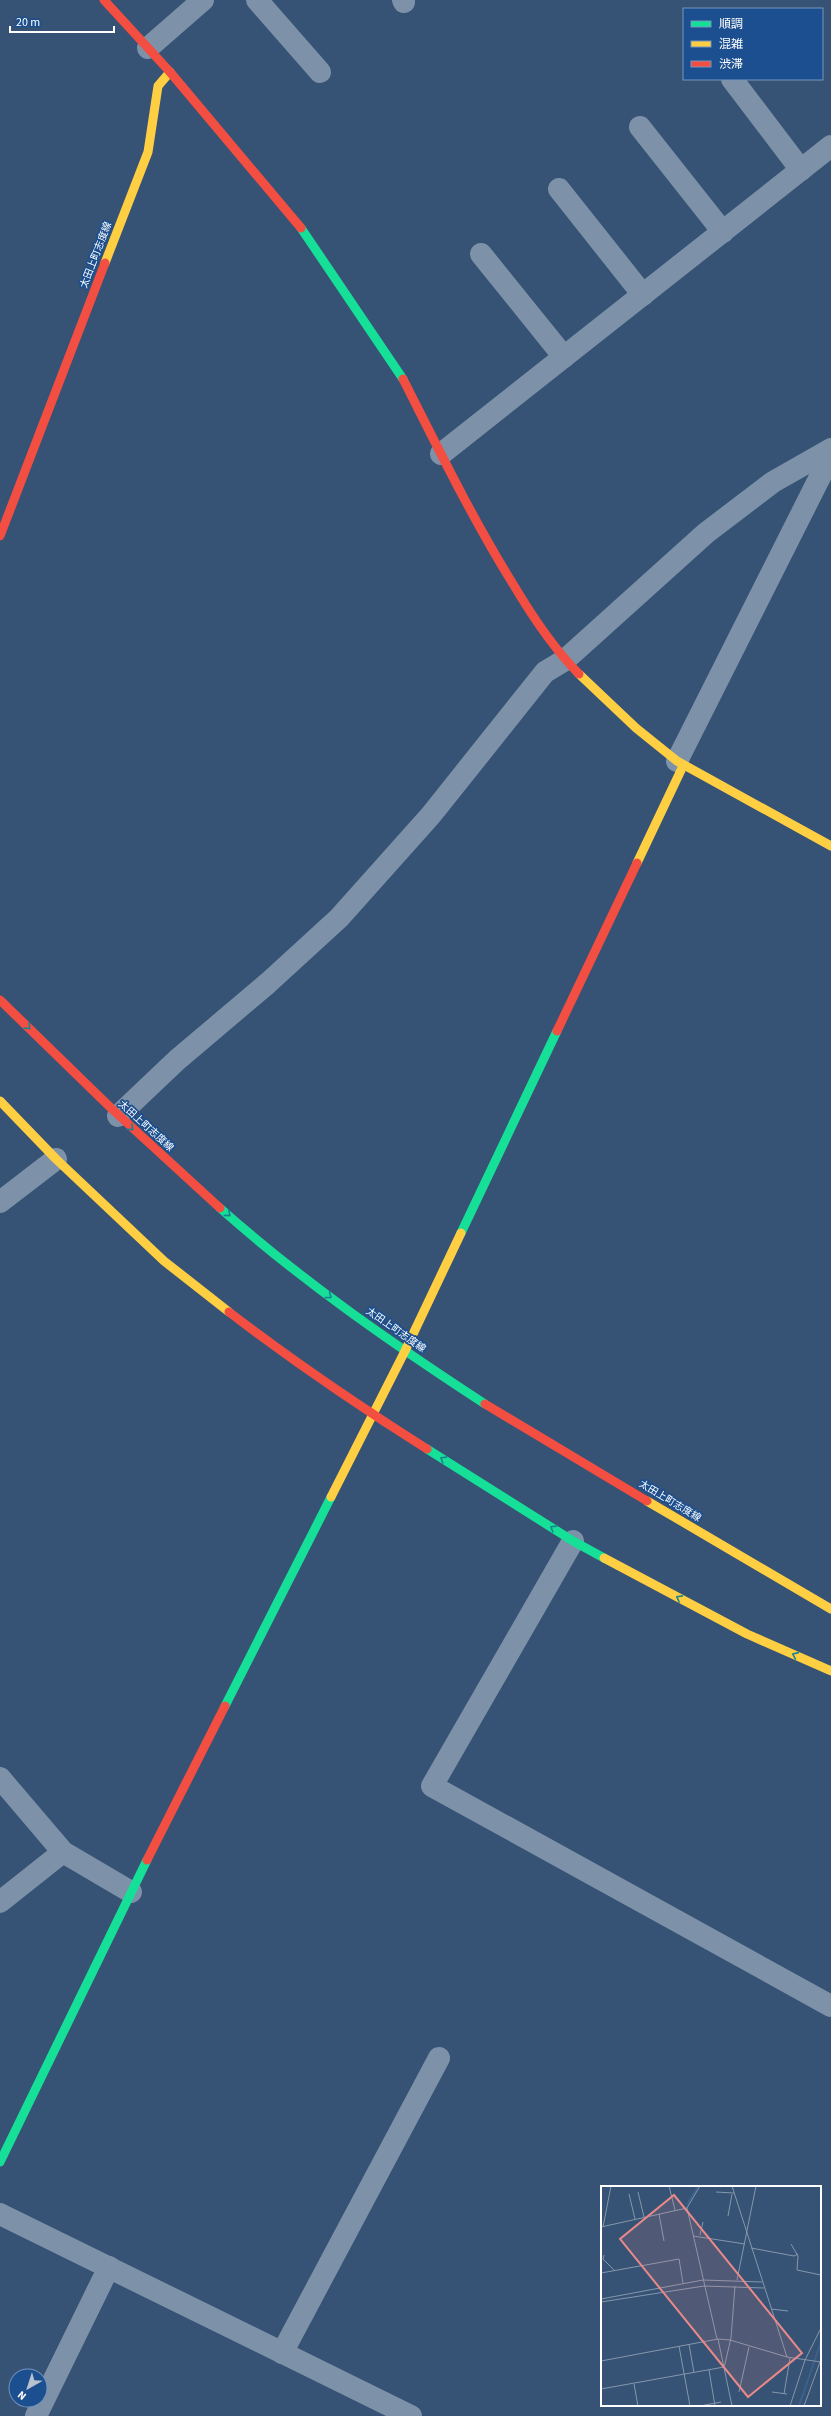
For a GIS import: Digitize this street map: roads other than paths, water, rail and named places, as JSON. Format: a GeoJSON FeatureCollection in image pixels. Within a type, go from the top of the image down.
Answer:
{"type":"FeatureCollection","features":[{"type":"Feature","properties":{"kind":"main road"},"geometry":{"type":"LineString","coordinates":[[104,0],[170,72],[297,222],[399,371],[482,535],[528,609],[565,660],[636,728],[680,764],[831,846]]}},
{"type":"Feature","properties":{"kind":"main road","name":"太田上町志度線"},"geometry":{"type":"LineString","coordinates":[[0,536],[148,152],[158,86],[170,72]]}},
{"type":"Feature","properties":{"kind":"main road"},"geometry":{"type":"LineString","coordinates":[[0,2162],[131,1892],[405,1350],[680,764]]}},
{"type":"Feature","properties":{"kind":"main road","name":"太田上町志度線"},"geometry":{"type":"LineString","coordinates":[[0,1000],[118,1116],[211,1199],[307,1279],[405,1350],[525,1428],[831,1609]]}},
{"type":"Feature","properties":{"kind":"main road"},"geometry":{"type":"LineString","coordinates":[[0,1101],[56,1159],[164,1261],[272,1345],[372,1414],[573,1541],[747,1634],[831,1671]]}},
{"type":"Feature","properties":{"kind":"street"},"geometry":{"type":"LineString","coordinates":[[148,48],[203,0]]}},
{"type":"Feature","properties":{"kind":"street"},"geometry":{"type":"LineString","coordinates":[[257,0],[320,72]]}},
{"type":"Feature","properties":{"kind":"street"},"geometry":{"type":"LineString","coordinates":[[733,80],[801,170]]}},
{"type":"Feature","properties":{"kind":"street"},"geometry":{"type":"LineString","coordinates":[[640,127],[724,232]]}},
{"type":"Feature","properties":{"kind":"street"},"geometry":{"type":"LineString","coordinates":[[441,454],[831,146]]}},
{"type":"Feature","properties":{"kind":"street"},"geometry":{"type":"LineString","coordinates":[[559,189],[643,295]]}},
{"type":"Feature","properties":{"kind":"street"},"geometry":{"type":"LineString","coordinates":[[481,254],[564,358]]}},
{"type":"Feature","properties":{"kind":"street"},"geometry":{"type":"LineString","coordinates":[[118,1116],[177,1060],[268,983],[339,918],[430,815],[545,672],[565,660],[706,533],[773,482],[831,455]]}},
{"type":"Feature","properties":{"kind":"street"},"geometry":{"type":"LineString","coordinates":[[680,764],[831,455]]}},
{"type":"Feature","properties":{"kind":"street"},"geometry":{"type":"LineString","coordinates":[[0,1202],[56,1159]]}},
{"type":"Feature","properties":{"kind":"street"},"geometry":{"type":"LineString","coordinates":[[573,1541],[432,1786],[831,2006]]}},
{"type":"Feature","properties":{"kind":"street"},"geometry":{"type":"LineString","coordinates":[[0,1778],[63,1852],[131,1892]]}},
{"type":"Feature","properties":{"kind":"street"},"geometry":{"type":"LineString","coordinates":[[0,1902],[63,1852]]}},
{"type":"Feature","properties":{"kind":"street"},"geometry":{"type":"LineString","coordinates":[[282,2353],[439,2058]]}},
{"type":"Feature","properties":{"kind":"street"},"geometry":{"type":"LineString","coordinates":[[0,2214],[411,2416]]}},
{"type":"Feature","properties":{"kind":"street"},"geometry":{"type":"LineString","coordinates":[[36,2416],[108,2267]]}}]}
